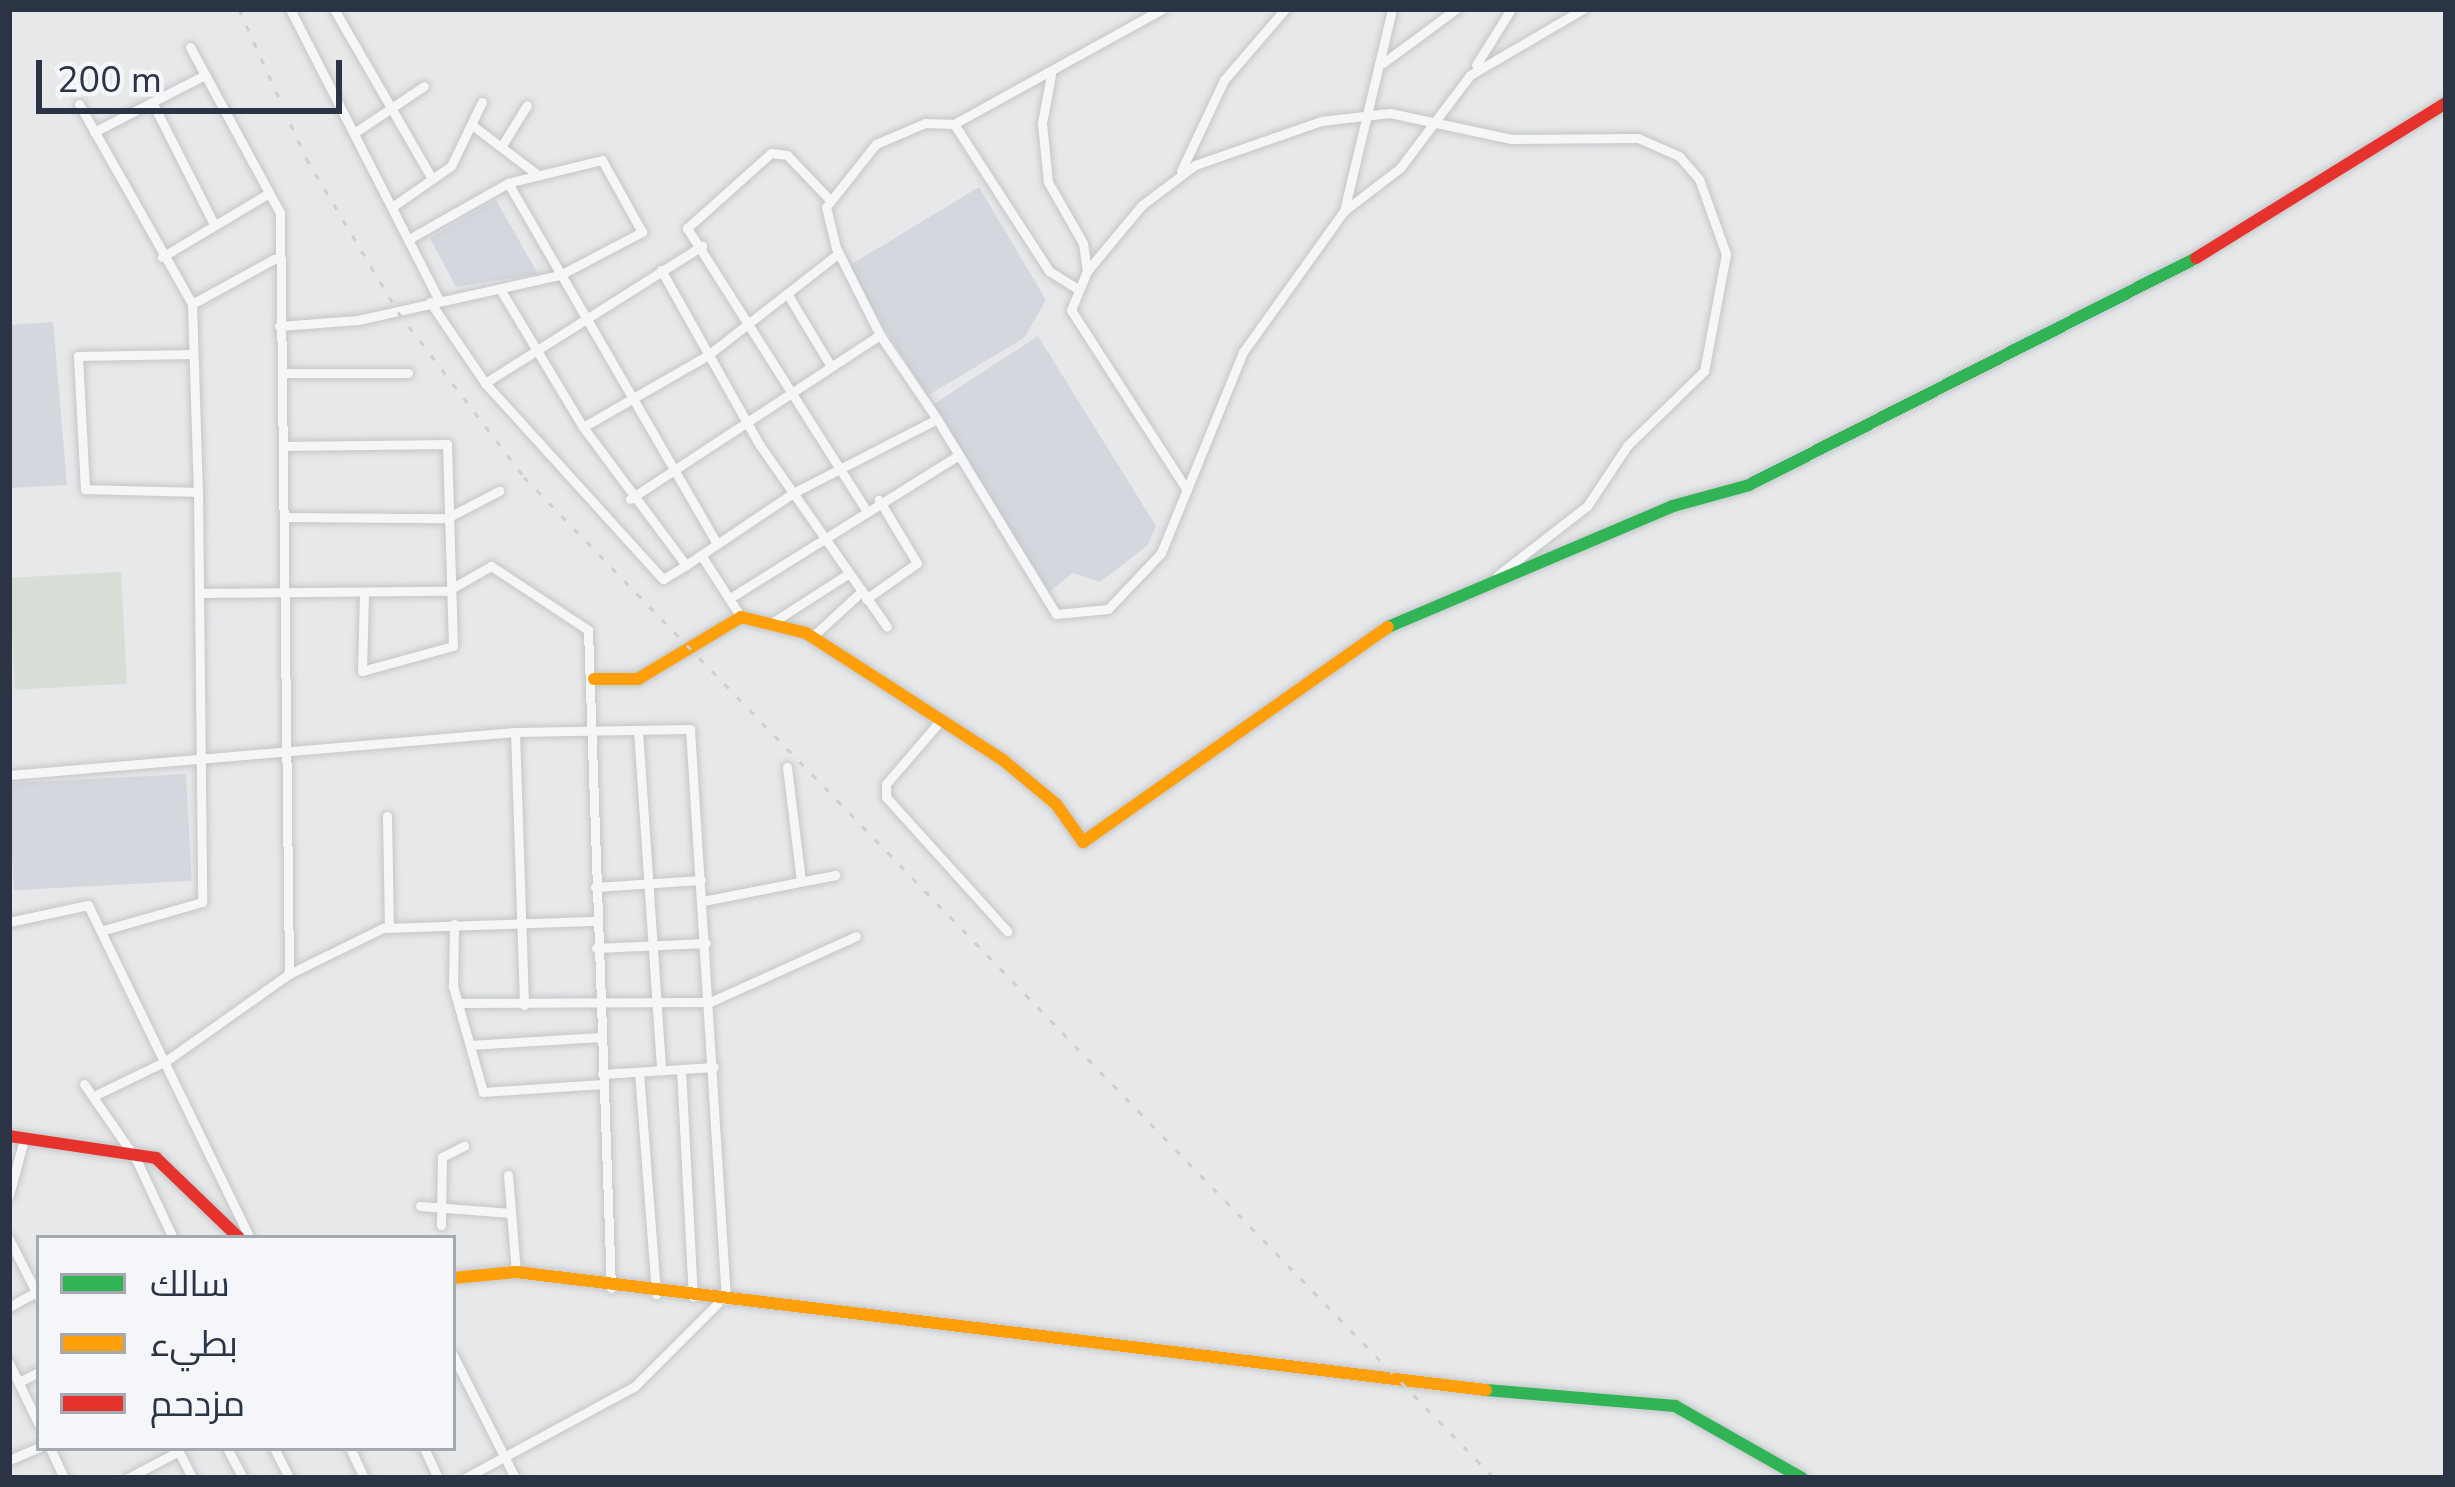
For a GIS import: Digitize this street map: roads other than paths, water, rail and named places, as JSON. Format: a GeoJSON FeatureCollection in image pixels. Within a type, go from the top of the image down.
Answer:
{"type":"FeatureCollection","features":[{"type":"Feature","properties":{"kind":"street"},"geometry":{"type":"LineString","coordinates":[[290,9],[409,239],[434,301],[485,383],[663,579],[793,494],[937,419]]}},
{"type":"Feature","properties":{"kind":"street"},"geometry":{"type":"LineString","coordinates":[[334,9],[432,179]]}},
{"type":"Feature","properties":{"kind":"street"},"geometry":{"type":"LineString","coordinates":[[1162,9],[1051,75],[954,124],[926,123],[876,144],[853,184],[830,200],[824,215],[838,254],[880,335],[1056,614],[1108,609],[1160,553],[1244,352],[1344,211],[1383,63],[1392,9]]}},
{"type":"Feature","properties":{"kind":"street"},"geometry":{"type":"LineString","coordinates":[[1186,490],[1076,319],[1076,287],[1178,176],[1224,80],[1285,9]]}},
{"type":"Feature","properties":{"kind":"street"},"geometry":{"type":"LineString","coordinates":[[1383,63],[1456,9]]}},
{"type":"Feature","properties":{"kind":"street"},"geometry":{"type":"LineString","coordinates":[[1344,211],[1375,196],[1470,75],[1511,9]]}},
{"type":"Feature","properties":{"kind":"street"},"geometry":{"type":"LineString","coordinates":[[1470,75],[1583,9]]}},
{"type":"Feature","properties":{"kind":"street"},"geometry":{"type":"LineString","coordinates":[[190,47],[280,213],[274,259],[282,373],[289,974]]}},
{"type":"Feature","properties":{"kind":"street"},"geometry":{"type":"LineString","coordinates":[[94,132],[206,75]]}},
{"type":"Feature","properties":{"kind":"street"},"geometry":{"type":"LineString","coordinates":[[1051,75],[1042,122],[1048,182],[1083,243],[1087,271]]}},
{"type":"Feature","properties":{"kind":"street"},"geometry":{"type":"LineString","coordinates":[[354,133],[424,86]]}},
{"type":"Feature","properties":{"kind":"street"},"geometry":{"type":"LineString","coordinates":[[152,102],[213,222]]}},
{"type":"Feature","properties":{"kind":"street"},"geometry":{"type":"LineString","coordinates":[[392,207],[456,158],[482,102]]}},
{"type":"Feature","properties":{"kind":"street"},"geometry":{"type":"LineString","coordinates":[[594,679],[638,679],[741,617],[812,637],[941,720],[1056,804],[1083,842],[1377,632],[1498,575],[1750,485],[2214,249],[2446,103]]}},
{"type":"Feature","properties":{"kind":"street"},"geometry":{"type":"LineString","coordinates":[[80,104],[192,304],[198,492],[202,902],[101,931]]}},
{"type":"Feature","properties":{"kind":"street"},"geometry":{"type":"LineString","coordinates":[[501,147],[526,105]]}},
{"type":"Feature","properties":{"kind":"street"},"geometry":{"type":"LineString","coordinates":[[1178,176],[1244,143],[1370,114],[1510,139],[1659,141],[1699,179],[1726,254],[1704,371],[1627,446],[1587,506],[1498,575]]}},
{"type":"Feature","properties":{"kind":"street"},"geometry":{"type":"LineString","coordinates":[[472,124],[538,175]]}},
{"type":"Feature","properties":{"kind":"street"},"geometry":{"type":"LineString","coordinates":[[954,124],[1049,271],[1076,287]]}},
{"type":"Feature","properties":{"kind":"street"},"geometry":{"type":"LineString","coordinates":[[830,200],[787,155],[771,153],[688,224],[837,472],[865,509]]}},
{"type":"Feature","properties":{"kind":"street"},"geometry":{"type":"LineString","coordinates":[[279,326],[560,275],[641,236],[641,222],[605,161],[508,183],[409,239]]}},
{"type":"Feature","properties":{"kind":"street"},"geometry":{"type":"LineString","coordinates":[[508,183],[717,543]]}},
{"type":"Feature","properties":{"kind":"street"},"geometry":{"type":"LineString","coordinates":[[162,257],[213,222],[269,193]]}},
{"type":"Feature","properties":{"kind":"street"},"geometry":{"type":"LineString","coordinates":[[485,383],[702,246]]}},
{"type":"Feature","properties":{"kind":"street"},"geometry":{"type":"LineString","coordinates":[[583,427],[709,355],[838,254]]}},
{"type":"Feature","properties":{"kind":"street"},"geometry":{"type":"LineString","coordinates":[[192,304],[274,259]]}},
{"type":"Feature","properties":{"kind":"street"},"geometry":{"type":"LineString","coordinates":[[661,270],[747,422],[820,536],[887,627]]}},
{"type":"Feature","properties":{"kind":"street"},"geometry":{"type":"LineString","coordinates":[[500,289],[630,499],[686,565]]}},
{"type":"Feature","properties":{"kind":"street"},"geometry":{"type":"LineString","coordinates":[[788,295],[830,365]]}},
{"type":"Feature","properties":{"kind":"street"},"geometry":{"type":"LineString","coordinates":[[630,499],[880,335]]}},
{"type":"Feature","properties":{"kind":"street"},"geometry":{"type":"LineString","coordinates":[[192,354],[78,356],[85,489],[198,492]]}},
{"type":"Feature","properties":{"kind":"street"},"geometry":{"type":"LineString","coordinates":[[282,373],[408,373]]}},
{"type":"Feature","properties":{"kind":"street"},"geometry":{"type":"LineString","coordinates":[[283,446],[447,444],[447,591],[453,646],[362,670],[364,594]]}},
{"type":"Feature","properties":{"kind":"street"},"geometry":{"type":"LineString","coordinates":[[730,598],[820,536],[959,455]]}},
{"type":"Feature","properties":{"kind":"street"},"geometry":{"type":"LineString","coordinates":[[285,518],[447,518],[499,491]]}},
{"type":"Feature","properties":{"kind":"street"},"geometry":{"type":"LineString","coordinates":[[812,637],[864,595],[917,563],[878,500]]}},
{"type":"Feature","properties":{"kind":"street"},"geometry":{"type":"LineString","coordinates":[[701,555],[741,617]]}},
{"type":"Feature","properties":{"kind":"street"},"geometry":{"type":"LineString","coordinates":[[199,593],[447,591],[491,566],[588,630],[594,679],[595,921],[611,1288]]}},
{"type":"Feature","properties":{"kind":"street"},"geometry":{"type":"LineString","coordinates":[[770,624],[848,574]]}},
{"type":"Feature","properties":{"kind":"street"},"geometry":{"type":"LineString","coordinates":[[941,720],[886,784],[886,797],[1007,931]]}},
{"type":"Feature","properties":{"kind":"street"},"geometry":{"type":"LineString","coordinates":[[9,775],[286,758],[515,732],[689,729],[714,1067],[722,1303],[635,1386],[465,1478]]}},
{"type":"Feature","properties":{"kind":"street"},"geometry":{"type":"LineString","coordinates":[[638,730],[661,1070]]}},
{"type":"Feature","properties":{"kind":"street"},"geometry":{"type":"LineString","coordinates":[[515,732],[524,1005]]}},
{"type":"Feature","properties":{"kind":"street"},"geometry":{"type":"LineString","coordinates":[[787,767],[801,881]]}},
{"type":"Feature","properties":{"kind":"street"},"geometry":{"type":"LineString","coordinates":[[387,816],[389,927]]}},
{"type":"Feature","properties":{"kind":"street"},"geometry":{"type":"LineString","coordinates":[[703,901],[835,875]]}},
{"type":"Feature","properties":{"kind":"street"},"geometry":{"type":"LineString","coordinates":[[595,887],[701,880]]}},
{"type":"Feature","properties":{"kind":"street"},"geometry":{"type":"LineString","coordinates":[[9,922],[88,904],[249,1235]]}},
{"type":"Feature","properties":{"kind":"street"},"geometry":{"type":"LineString","coordinates":[[98,1094],[166,1061],[289,974],[389,927],[595,921]]}},
{"type":"Feature","properties":{"kind":"street"},"geometry":{"type":"LineString","coordinates":[[454,924],[458,1003],[483,1092],[714,1067]]}},
{"type":"Feature","properties":{"kind":"street"},"geometry":{"type":"LineString","coordinates":[[458,1003],[599,1007],[710,1002],[856,937]]}},
{"type":"Feature","properties":{"kind":"street"},"geometry":{"type":"LineString","coordinates":[[596,947],[706,943]]}},
{"type":"Feature","properties":{"kind":"street"},"geometry":{"type":"LineString","coordinates":[[470,1045],[600,1037]]}},
{"type":"Feature","properties":{"kind":"street"},"geometry":{"type":"LineString","coordinates":[[681,1069],[693,1299]]}},
{"type":"Feature","properties":{"kind":"street"},"geometry":{"type":"LineString","coordinates":[[639,1072],[656,1294]]}},
{"type":"Feature","properties":{"kind":"street"},"geometry":{"type":"LineString","coordinates":[[84,1084],[98,1094],[136,1159],[171,1235]]}},
{"type":"Feature","properties":{"kind":"street"},"geometry":{"type":"LineString","coordinates":[[9,1136],[166,1165],[236,1235]]}},
{"type":"Feature","properties":{"kind":"street"},"geometry":{"type":"LineString","coordinates":[[9,1191],[25,1139]]}},
{"type":"Feature","properties":{"kind":"street"},"geometry":{"type":"LineString","coordinates":[[441,1225],[446,1206],[442,1157],[464,1146]]}},
{"type":"Feature","properties":{"kind":"street"},"geometry":{"type":"LineString","coordinates":[[508,1174],[516,1272]]}},
{"type":"Feature","properties":{"kind":"street"},"geometry":{"type":"LineString","coordinates":[[420,1206],[511,1213]]}},
{"type":"Feature","properties":{"kind":"street"},"geometry":{"type":"LineString","coordinates":[[9,1239],[36,1291]]}},
{"type":"Feature","properties":{"kind":"street"},"geometry":{"type":"LineString","coordinates":[[456,1278],[516,1272],[722,1303],[1675,1406],[1802,1478]]}},
{"type":"Feature","properties":{"kind":"street"},"geometry":{"type":"LineString","coordinates":[[456,1360],[515,1478]]}},
{"type":"Feature","properties":{"kind":"street"},"geometry":{"type":"LineString","coordinates":[[9,1363],[36,1419]]}},
{"type":"Feature","properties":{"kind":"street"},"geometry":{"type":"LineString","coordinates":[[19,1382],[36,1374]]}},
{"type":"Feature","properties":{"kind":"street"},"geometry":{"type":"LineString","coordinates":[[128,1478],[176,1451]]}},
{"type":"Feature","properties":{"kind":"street"},"geometry":{"type":"LineString","coordinates":[[178,1451],[192,1478]]}},
{"type":"Feature","properties":{"kind":"street"},"geometry":{"type":"LineString","coordinates":[[229,1451],[243,1478]]}},
{"type":"Feature","properties":{"kind":"street"},"geometry":{"type":"LineString","coordinates":[[276,1451],[289,1478]]}},
{"type":"Feature","properties":{"kind":"railway"},"geometry":{"type":"LineString","coordinates":[[239,9],[306,158],[398,312],[524,477],[1494,1478]]}}]}
